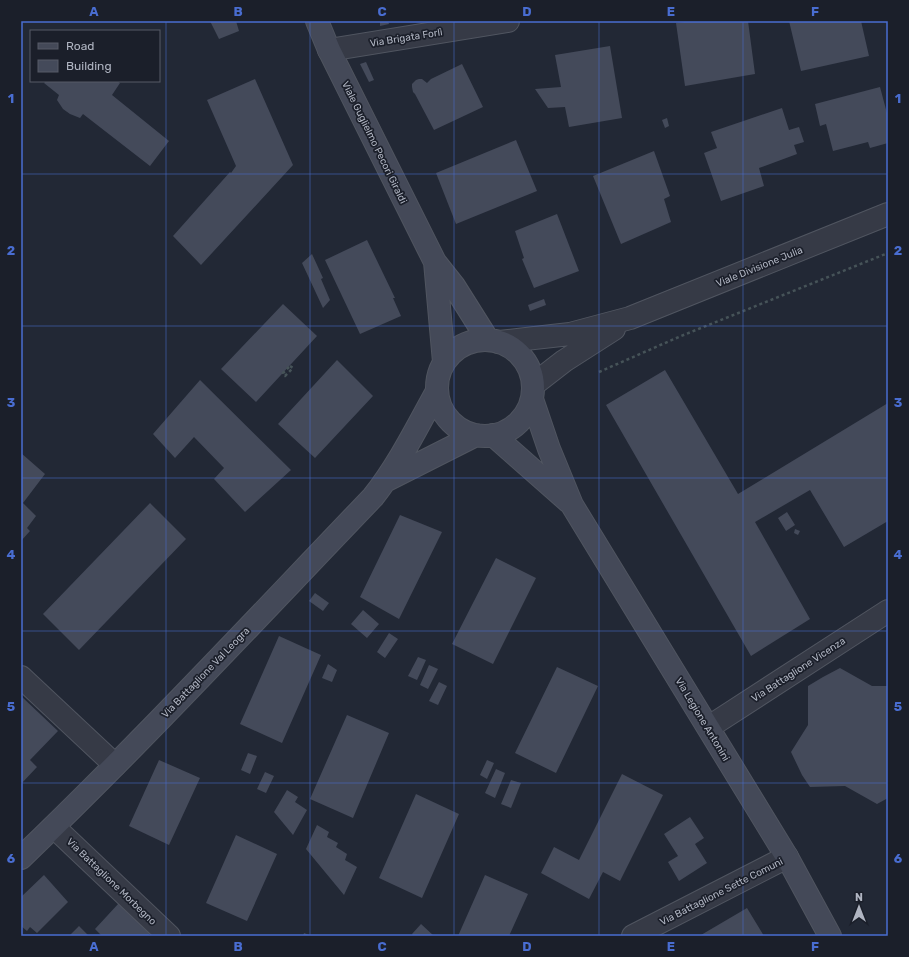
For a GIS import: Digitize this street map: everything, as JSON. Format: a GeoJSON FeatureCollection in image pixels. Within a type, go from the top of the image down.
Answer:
{"type":"FeatureCollection","features":[{"type":"Feature","properties":{"kind":"street","name":"Viale Guglielmo Pecori Giraldi"},"geometry":{"type":"LineString","coordinates":[[317,21],[329,50],[435,262],[493,341]]}},
{"type":"Feature","properties":{"kind":"street","name":"Via Brigata Forlì"},"geometry":{"type":"LineString","coordinates":[[329,50],[508,21]]}},
{"type":"Feature","properties":{"kind":"street","name":"Viale Divisione Julia"},"geometry":{"type":"LineString","coordinates":[[493,341],[570,334],[630,318],[888,214]]}},
{"type":"Feature","properties":{"kind":"street","name":"Viale Guglielmo Pecori Giraldi"},"geometry":{"type":"LineString","coordinates":[[435,262],[444,362]]}},
{"type":"Feature","properties":{"kind":"street","name":"Viale Divisione Julia"},"geometry":{"type":"LineString","coordinates":[[533,392],[564,361],[630,318]]}},
{"type":"Feature","properties":{"kind":"street"},"geometry":{"type":"LineString","coordinates":[[477,340],[493,341],[512,348],[523,358],[530,371],[533,392],[527,412],[519,422],[507,431],[485,435],[460,429],[448,419],[440,405],[437,391],[438,375],[444,362],[454,351],[465,344],[477,340]]}},
{"type":"Feature","properties":{"kind":"street","name":"Via Battaglione Val Leogra"},"geometry":{"type":"LineString","coordinates":[[21,858],[115,765],[368,502],[385,481],[404,451],[437,391]]}},
{"type":"Feature","properties":{"kind":"street","name":"Via Legione Antonini"},"geometry":{"type":"LineString","coordinates":[[533,392],[550,450],[572,505],[787,857],[830,936]]}},
{"type":"Feature","properties":{"kind":"street","name":"Via Legione Antonini"},"geometry":{"type":"LineString","coordinates":[[485,435],[572,505]]}},
{"type":"Feature","properties":{"kind":"street","name":"Via Battaglione Val Leogra"},"geometry":{"type":"LineString","coordinates":[[385,481],[485,435]]}},
{"type":"Feature","properties":{"kind":"street","name":"Via Battaglione Vicenza"},"geometry":{"type":"LineString","coordinates":[[709,727],[888,611]]}},
{"type":"Feature","properties":{"kind":"street"},"geometry":{"type":"LineString","coordinates":[[21,677],[115,765]]}},
{"type":"Feature","properties":{"kind":"street","name":"Via Battaglione Morbegno"},"geometry":{"type":"LineString","coordinates":[[54,827],[169,936]]}},
{"type":"Feature","properties":{"kind":"street","name":"Via Battaglione Sette Comuni"},"geometry":{"type":"LineString","coordinates":[[633,936],[787,857]]}},
{"type":"Feature","properties":{"kind":"path"},"geometry":{"type":"LineString","coordinates":[[595,373],[681,336],[888,253]]}},
{"type":"Feature","properties":{"kind":"building"},"geometry":{"type":"Polygon","coordinates":[[[210,21],[236,21],[239,31],[219,39],[210,21]]]}},
{"type":"Feature","properties":{"kind":"building"},"geometry":{"type":"Polygon","coordinates":[[[388,21],[389,24],[380,26],[380,22],[388,21]]]}},
{"type":"Feature","properties":{"kind":"building"},"geometry":{"type":"Polygon","coordinates":[[[692,21],[748,21],[755,74],[685,86],[676,23],[692,21]]]}},
{"type":"Feature","properties":{"kind":"building"},"geometry":{"type":"Polygon","coordinates":[[[789,21],[861,21],[869,56],[801,71],[789,21]]]}},
{"type":"Feature","properties":{"kind":"building"},"geometry":{"type":"Polygon","coordinates":[[[610,46],[622,118],[569,127],[565,107],[548,108],[535,89],[561,87],[555,55],[610,46]]]}},
{"type":"Feature","properties":{"kind":"building"},"geometry":{"type":"Polygon","coordinates":[[[366,62],[374,80],[369,82],[360,64],[366,62]]]}},
{"type":"Feature","properties":{"kind":"building"},"geometry":{"type":"Polygon","coordinates":[[[462,64],[483,107],[434,130],[413,92],[412,84],[419,79],[422,79],[427,83],[431,79],[462,64]]]}},
{"type":"Feature","properties":{"kind":"building"},"geometry":{"type":"Polygon","coordinates":[[[255,79],[293,165],[201,265],[173,236],[236,166],[207,100],[255,79]]]}},
{"type":"Feature","properties":{"kind":"building"},"geometry":{"type":"Polygon","coordinates":[[[118,82],[120,83],[112,95],[169,141],[150,166],[83,114],[80,118],[63,109],[57,100],[59,95],[44,83],[118,82]]]}},
{"type":"Feature","properties":{"kind":"building"},"geometry":{"type":"Polygon","coordinates":[[[880,87],[888,117],[888,143],[870,148],[868,142],[833,151],[826,124],[820,126],[815,104],[880,87]]]}},
{"type":"Feature","properties":{"kind":"building"},"geometry":{"type":"Polygon","coordinates":[[[782,108],[789,130],[799,127],[804,142],[794,145],[797,154],[759,168],[764,186],[721,201],[704,153],[717,148],[711,132],[782,108]]]}},
{"type":"Feature","properties":{"kind":"building"},"geometry":{"type":"Polygon","coordinates":[[[667,118],[669,126],[665,128],[662,120],[667,118]]]}},
{"type":"Feature","properties":{"kind":"building"},"geometry":{"type":"Polygon","coordinates":[[[516,140],[537,191],[456,224],[436,173],[516,140]]]}},
{"type":"Feature","properties":{"kind":"building"},"geometry":{"type":"Polygon","coordinates":[[[654,151],[670,196],[664,199],[671,222],[621,244],[593,176],[654,151]]]}},
{"type":"Feature","properties":{"kind":"building"},"geometry":{"type":"Polygon","coordinates":[[[557,214],[579,271],[534,288],[522,259],[524,258],[515,231],[557,214]]]}},
{"type":"Feature","properties":{"kind":"building"},"geometry":{"type":"Polygon","coordinates":[[[367,240],[395,298],[393,298],[401,316],[360,334],[325,260],[367,240]]]}},
{"type":"Feature","properties":{"kind":"building"},"geometry":{"type":"Polygon","coordinates":[[[312,254],[323,278],[321,279],[330,300],[323,308],[302,263],[312,254]]]}},
{"type":"Feature","properties":{"kind":"building"},"geometry":{"type":"Polygon","coordinates":[[[544,299],[546,305],[530,311],[528,305],[544,299]]]}},
{"type":"Feature","properties":{"kind":"building"},"geometry":{"type":"Polygon","coordinates":[[[283,304],[317,336],[256,402],[221,369],[283,304]]]}},
{"type":"Feature","properties":{"kind":"building"},"geometry":{"type":"Polygon","coordinates":[[[337,360],[373,396],[315,458],[278,424],[337,360]]]}},
{"type":"Feature","properties":{"kind":"building"},"geometry":{"type":"Polygon","coordinates":[[[665,370],[738,494],[888,403],[888,521],[844,547],[810,490],[755,522],[810,619],[751,656],[606,405],[665,370]]]}},
{"type":"Feature","properties":{"kind":"building"},"geometry":{"type":"Polygon","coordinates":[[[200,380],[291,470],[245,512],[214,479],[224,468],[194,437],[175,458],[153,434],[200,380]]]}},
{"type":"Feature","properties":{"kind":"building"},"geometry":{"type":"Polygon","coordinates":[[[21,453],[45,474],[23,503],[36,516],[27,528],[30,531],[21,541],[21,453]]]}},
{"type":"Feature","properties":{"kind":"building"},"geometry":{"type":"Polygon","coordinates":[[[150,503],[186,539],[79,650],[43,614],[150,503]]]}},
{"type":"Feature","properties":{"kind":"building"},"geometry":{"type":"Polygon","coordinates":[[[787,512],[795,525],[786,531],[778,518],[787,512]]]}},
{"type":"Feature","properties":{"kind":"building"},"geometry":{"type":"Polygon","coordinates":[[[400,515],[442,532],[399,619],[360,597],[400,515]]]}},
{"type":"Feature","properties":{"kind":"building"},"geometry":{"type":"Polygon","coordinates":[[[795,529],[800,531],[798,535],[794,533],[795,529]]]}},
{"type":"Feature","properties":{"kind":"building"},"geometry":{"type":"Polygon","coordinates":[[[496,558],[536,578],[493,664],[452,644],[496,558]]]}},
{"type":"Feature","properties":{"kind":"building"},"geometry":{"type":"Polygon","coordinates":[[[315,593],[329,603],[323,611],[309,601],[315,593]]]}},
{"type":"Feature","properties":{"kind":"building"},"geometry":{"type":"Polygon","coordinates":[[[363,610],[379,624],[367,638],[351,624],[363,610]]]}},
{"type":"Feature","properties":{"kind":"building"},"geometry":{"type":"Polygon","coordinates":[[[389,633],[398,639],[385,658],[377,652],[389,633]]]}},
{"type":"Feature","properties":{"kind":"building"},"geometry":{"type":"Polygon","coordinates":[[[279,636],[321,655],[282,743],[240,724],[279,636]]]}},
{"type":"Feature","properties":{"kind":"building"},"geometry":{"type":"Polygon","coordinates":[[[418,657],[426,660],[417,680],[408,676],[418,657]]]}},
{"type":"Feature","properties":{"kind":"building"},"geometry":{"type":"Polygon","coordinates":[[[328,664],[337,670],[332,682],[322,678],[328,664]]]}},
{"type":"Feature","properties":{"kind":"building"},"geometry":{"type":"Polygon","coordinates":[[[429,665],[438,669],[428,689],[420,685],[429,665]]]}},
{"type":"Feature","properties":{"kind":"building"},"geometry":{"type":"Polygon","coordinates":[[[557,667],[598,686],[556,773],[515,753],[557,667]]]}},
{"type":"Feature","properties":{"kind":"building"},"geometry":{"type":"Polygon","coordinates":[[[840,668],[872,686],[888,686],[888,798],[877,804],[845,786],[810,787],[802,775],[791,752],[808,725],[808,686],[840,668]]]}},
{"type":"Feature","properties":{"kind":"building"},"geometry":{"type":"Polygon","coordinates":[[[439,682],[447,686],[438,705],[429,701],[439,682]]]}},
{"type":"Feature","properties":{"kind":"building"},"geometry":{"type":"Polygon","coordinates":[[[21,696],[58,731],[30,760],[37,767],[21,784],[21,696]]]}},
{"type":"Feature","properties":{"kind":"building"},"geometry":{"type":"Polygon","coordinates":[[[347,715],[389,733],[353,818],[310,799],[347,715]]]}},
{"type":"Feature","properties":{"kind":"building"},"geometry":{"type":"Polygon","coordinates":[[[248,753],[257,756],[250,774],[241,770],[248,753]]]}},
{"type":"Feature","properties":{"kind":"building"},"geometry":{"type":"Polygon","coordinates":[[[159,760],[200,778],[169,845],[129,826],[159,760]]]}},
{"type":"Feature","properties":{"kind":"building"},"geometry":{"type":"Polygon","coordinates":[[[487,760],[494,763],[487,779],[480,775],[487,760]]]}},
{"type":"Feature","properties":{"kind":"building"},"geometry":{"type":"Polygon","coordinates":[[[496,769],[505,773],[495,798],[485,793],[496,769]]]}},
{"type":"Feature","properties":{"kind":"building"},"geometry":{"type":"Polygon","coordinates":[[[265,772],[274,776],[266,793],[257,789],[265,772]]]}},
{"type":"Feature","properties":{"kind":"building"},"geometry":{"type":"Polygon","coordinates":[[[622,774],[663,795],[620,881],[603,872],[589,899],[541,873],[554,847],[579,860],[622,774]]]}},
{"type":"Feature","properties":{"kind":"building"},"geometry":{"type":"Polygon","coordinates":[[[511,780],[521,783],[511,808],[501,804],[511,780]]]}},
{"type":"Feature","properties":{"kind":"building"},"geometry":{"type":"Polygon","coordinates":[[[287,790],[298,797],[295,802],[307,810],[293,835],[274,812],[287,790]]]}},
{"type":"Feature","properties":{"kind":"building"},"geometry":{"type":"Polygon","coordinates":[[[416,794],[459,814],[422,898],[379,878],[416,794]]]}},
{"type":"Feature","properties":{"kind":"building"},"geometry":{"type":"Polygon","coordinates":[[[690,817],[704,838],[695,844],[707,863],[679,881],[668,862],[678,856],[664,834],[690,817]]]}},
{"type":"Feature","properties":{"kind":"building"},"geometry":{"type":"Polygon","coordinates":[[[317,825],[329,832],[327,837],[338,843],[336,847],[347,854],[345,860],[357,867],[344,895],[306,849],[317,825]]]}},
{"type":"Feature","properties":{"kind":"building"},"geometry":{"type":"Polygon","coordinates":[[[236,835],[277,854],[247,921],[206,903],[236,835]]]}},
{"type":"Feature","properties":{"kind":"building"},"geometry":{"type":"Polygon","coordinates":[[[44,875],[68,902],[37,933],[30,927],[27,931],[21,926],[21,897],[44,875]]]}},
{"type":"Feature","properties":{"kind":"building"},"geometry":{"type":"Polygon","coordinates":[[[485,875],[528,894],[509,936],[458,936],[485,875]]]}},
{"type":"Feature","properties":{"kind":"building"},"geometry":{"type":"Polygon","coordinates":[[[119,903],[150,933],[148,936],[102,936],[95,929],[119,903]]]}},
{"type":"Feature","properties":{"kind":"building"},"geometry":{"type":"Polygon","coordinates":[[[747,908],[764,936],[701,935],[747,908]]]}},
{"type":"Feature","properties":{"kind":"building"},"geometry":{"type":"Polygon","coordinates":[[[421,924],[434,936],[413,936],[412,934],[421,924]]]}},
{"type":"Feature","properties":{"kind":"building"},"geometry":{"type":"Polygon","coordinates":[[[79,926],[89,936],[69,936],[79,926]]]}},
{"type":"Feature","properties":{"kind":"building"},"geometry":{"type":"Polygon","coordinates":[[[304,933],[312,936],[303,936],[304,933]]]}}]}
